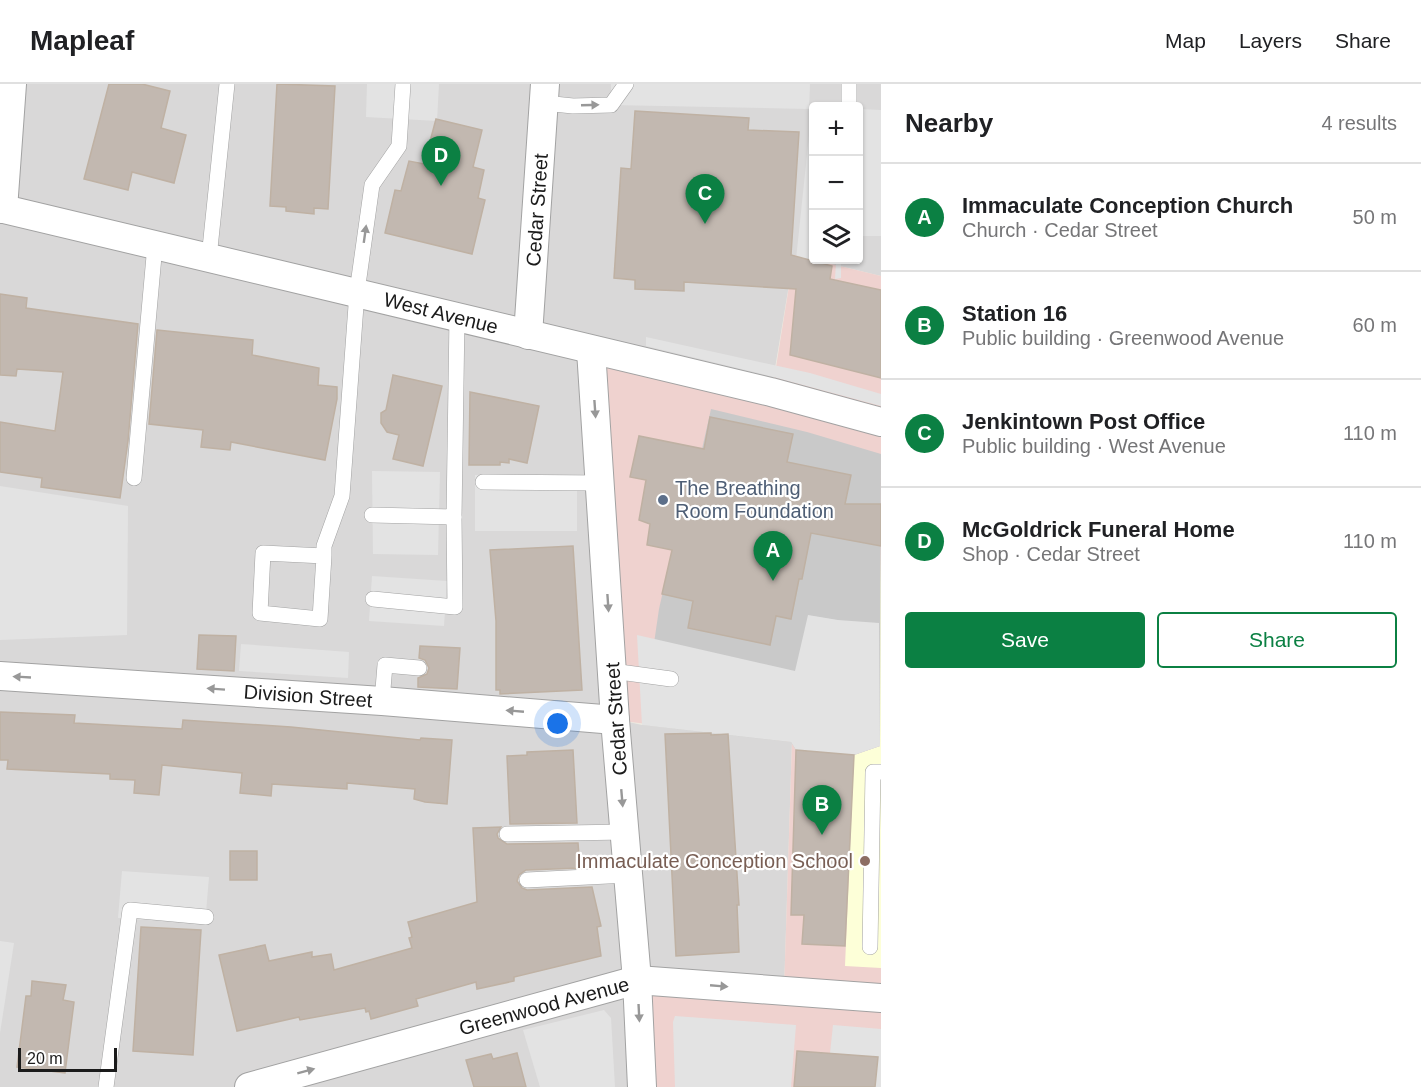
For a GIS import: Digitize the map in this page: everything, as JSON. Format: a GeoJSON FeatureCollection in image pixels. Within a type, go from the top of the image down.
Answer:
{"type":"FeatureCollection","features":[{"type":"Feature","properties":{"kind":"street"},"geometry":{"type":"LineString","coordinates":[[1,209],[12,84]]}},
{"type":"Feature","properties":{"kind":"street","name":"Cedar Street"},"geometry":{"type":"LineString","coordinates":[[528,335],[544,94]]}},
{"type":"Feature","properties":{"kind":"street","name":"West Avenue"},"geometry":{"type":"LineString","coordinates":[[1,209],[357,292],[832,407],[881,422]]}},
{"type":"Feature","properties":{"kind":"street","name":"Cedar Street"},"geometry":{"type":"LineString","coordinates":[[591,350],[615,720],[637,980],[642,1087]]}},
{"type":"Feature","properties":{"kind":"street","name":"Division Street"},"geometry":{"type":"LineString","coordinates":[[0,676],[382,701],[615,720]]}},
{"type":"Feature","properties":{"kind":"street","name":"Greenwood Avenue"},"geometry":{"type":"LineString","coordinates":[[249,1087],[637,980],[881,998]]}},
{"type":"Feature","properties":{"kind":"lane"},"geometry":{"type":"LineString","coordinates":[[209,258],[227,84]]}},
{"type":"Feature","properties":{"kind":"lane"},"geometry":{"type":"LineString","coordinates":[[324,556],[262,553],[260,613],[320,619],[324,556],[324,546],[342,496],[357,292],[372,185],[399,146],[404,84]]}},
{"type":"Feature","properties":{"kind":"lane"},"geometry":{"type":"LineString","coordinates":[[544,94],[573,106],[611,105],[626,84]]}},
{"type":"Feature","properties":{"kind":"lane"},"geometry":{"type":"LineString","coordinates":[[849,84],[849,102]]}},
{"type":"Feature","properties":{"kind":"lane"},"geometry":{"type":"LineString","coordinates":[[134,478],[155,245]]}},
{"type":"Feature","properties":{"kind":"lane"},"geometry":{"type":"LineString","coordinates":[[373,598],[455,607],[457,317]]}},
{"type":"Feature","properties":{"kind":"lane"},"geometry":{"type":"LineString","coordinates":[[483,482],[600,483]]}},
{"type":"Feature","properties":{"kind":"lane"},"geometry":{"type":"LineString","coordinates":[[372,514],[454,517]]}},
{"type":"Feature","properties":{"kind":"lane"},"geometry":{"type":"LineString","coordinates":[[382,701],[385,665],[419,668]]}},
{"type":"Feature","properties":{"kind":"lane"},"geometry":{"type":"LineString","coordinates":[[612,671],[671,679]]}},
{"type":"Feature","properties":{"kind":"lane"},"geometry":{"type":"LineString","coordinates":[[870,947],[873,772],[881,772]]}},
{"type":"Feature","properties":{"kind":"lane"},"geometry":{"type":"LineString","coordinates":[[507,834],[625,832]]}},
{"type":"Feature","properties":{"kind":"lane"},"geometry":{"type":"LineString","coordinates":[[527,880],[628,875]]}},
{"type":"Feature","properties":{"kind":"lane"},"geometry":{"type":"LineString","coordinates":[[106,1087],[130,910],[206,917]]}},
{"type":"Feature","properties":{"kind":"shaded area"},"geometry":{"type":"Polygon","coordinates":[[[0,84],[881,84],[881,276],[832,264],[863,264],[863,102],[809,102],[809,259],[794,255],[771,392],[615,719],[642,725],[792,742],[784,991],[642,1087],[0,1087],[0,84]]]}},
{"type":"Feature","properties":{"kind":"shaded area"},"geometry":{"type":"Polygon","coordinates":[[[367,84],[439,84],[437,121],[366,117],[367,84]]]}},
{"type":"Feature","properties":{"kind":"shaded area"},"geometry":{"type":"Polygon","coordinates":[[[611,84],[810,84],[809,109],[611,105],[611,84]]]}},
{"type":"Feature","properties":{"kind":"shaded area"},"geometry":{"type":"Polygon","coordinates":[[[863,109],[881,110],[881,236],[863,236],[863,109]]]}},
{"type":"Feature","properties":{"kind":"shaded area"},"geometry":{"type":"Polygon","coordinates":[[[809,136],[809,264],[813,264],[811,272],[795,269],[809,136]]]}},
{"type":"Feature","properties":{"kind":"shaded area"},"geometry":{"type":"Polygon","coordinates":[[[794,255],[809,259],[809,264],[831,264],[881,276],[881,1087],[642,1087],[637,980],[784,991],[792,742],[615,720],[591,350],[772,392],[794,255]]]}},
{"type":"Feature","properties":{"kind":"shaded area"},"geometry":{"type":"Polygon","coordinates":[[[836,264],[841,264],[841,278],[835,279],[836,264]]]}},
{"type":"Feature","properties":{"kind":"shaded area"},"geometry":{"type":"Polygon","coordinates":[[[646,337],[810,373],[881,394],[881,406],[646,346],[646,337]]]}},
{"type":"Feature","properties":{"kind":"shaded area"},"geometry":{"type":"Polygon","coordinates":[[[711,409],[807,432],[881,454],[880,746],[854,755],[796,750],[791,742],[642,725],[659,609],[672,551],[679,551],[711,409]]]}},
{"type":"Feature","properties":{"kind":"shaded area"},"geometry":{"type":"Polygon","coordinates":[[[372,471],[440,472],[438,555],[373,554],[372,471]]]}},
{"type":"Feature","properties":{"kind":"shaded area"},"geometry":{"type":"Polygon","coordinates":[[[475,475],[577,475],[577,531],[475,531],[475,475]]]}},
{"type":"Feature","properties":{"kind":"shaded area"},"geometry":{"type":"Polygon","coordinates":[[[0,486],[128,506],[127,635],[0,640],[0,486]]]}},
{"type":"Feature","properties":{"kind":"shaded area","name":"Immaculate Conception School"},"geometry":{"type":"Polygon","coordinates":[[[881,547],[881,968],[845,966],[854,755],[880,746],[881,547]]]}},
{"type":"Feature","properties":{"kind":"shaded area"},"geometry":{"type":"Polygon","coordinates":[[[372,576],[447,581],[444,626],[369,621],[372,576]]]}},
{"type":"Feature","properties":{"kind":"shaded area"},"geometry":{"type":"Polygon","coordinates":[[[808,615],[879,623],[880,746],[854,755],[796,750],[791,742],[642,725],[637,635],[795,671],[808,615]]]}},
{"type":"Feature","properties":{"kind":"shaded area"},"geometry":{"type":"Polygon","coordinates":[[[241,644],[349,652],[348,678],[239,671],[241,644]]]}},
{"type":"Feature","properties":{"kind":"shaded area"},"geometry":{"type":"Polygon","coordinates":[[[122,871],[209,877],[205,924],[118,918],[122,871]]]}},
{"type":"Feature","properties":{"kind":"shaded area"},"geometry":{"type":"Polygon","coordinates":[[[0,941],[14,943],[0,1033],[0,941]]]}},
{"type":"Feature","properties":{"kind":"shaded area"},"geometry":{"type":"Polygon","coordinates":[[[604,1010],[611,1018],[615,1087],[540,1087],[523,1030],[604,1010]]]}},
{"type":"Feature","properties":{"kind":"shaded area"},"geometry":{"type":"Polygon","coordinates":[[[675,1016],[796,1025],[791,1087],[675,1087],[673,1022],[675,1016]]]}},
{"type":"Feature","properties":{"kind":"shaded area"},"geometry":{"type":"Polygon","coordinates":[[[833,1025],[881,1029],[881,1087],[875,1087],[877,1057],[830,1053],[833,1025]]]}},
{"type":"Feature","properties":{"kind":"building"},"geometry":{"type":"Polygon","coordinates":[[[109,84],[142,84],[170,91],[161,128],[186,135],[174,183],[132,172],[128,190],[84,179],[109,84]]]}},
{"type":"Feature","properties":{"kind":"building"},"geometry":{"type":"Polygon","coordinates":[[[277,84],[335,86],[328,209],[314,208],[314,214],[286,211],[286,207],[270,206],[277,84]]]}},
{"type":"Feature","properties":{"kind":"building"},"geometry":{"type":"Polygon","coordinates":[[[635,111],[749,118],[748,130],[799,132],[791,255],[809,260],[809,264],[832,266],[830,279],[881,290],[881,378],[790,355],[796,289],[684,282],[684,291],[635,289],[635,280],[614,278],[621,168],[631,169],[635,111]]]}},
{"type":"Feature","properties":{"kind":"building"},"geometry":{"type":"Polygon","coordinates":[[[436,119],[482,130],[473,167],[484,170],[478,198],[485,200],[472,254],[385,233],[395,190],[401,191],[409,161],[424,164],[436,119]]]}},
{"type":"Feature","properties":{"kind":"building"},"geometry":{"type":"Polygon","coordinates":[[[0,294],[27,298],[26,308],[138,324],[128,441],[120,498],[41,487],[42,478],[0,472],[0,422],[55,431],[63,372],[17,369],[16,376],[0,375],[0,294]]]}},
{"type":"Feature","properties":{"kind":"building"},"geometry":{"type":"Polygon","coordinates":[[[157,330],[253,340],[252,355],[319,368],[318,385],[337,387],[337,399],[325,460],[231,442],[230,450],[201,447],[203,430],[149,424],[157,330]]]}},
{"type":"Feature","properties":{"kind":"building"},"geometry":{"type":"Polygon","coordinates":[[[393,375],[442,386],[423,466],[393,459],[399,435],[387,432],[381,423],[381,413],[386,410],[393,375]]]}},
{"type":"Feature","properties":{"kind":"building"},"geometry":{"type":"Polygon","coordinates":[[[470,392],[539,406],[527,463],[509,459],[509,463],[500,462],[500,465],[469,465],[470,392]]]}},
{"type":"Feature","properties":{"kind":"building"},"geometry":{"type":"Polygon","coordinates":[[[710,417],[793,434],[787,462],[851,475],[845,504],[881,504],[881,546],[811,533],[791,619],[776,616],[770,645],[688,628],[693,601],[662,594],[672,550],[647,545],[650,524],[639,520],[646,480],[630,477],[639,436],[704,449],[710,417]]]}},
{"type":"Feature","properties":{"kind":"building"},"geometry":{"type":"Polygon","coordinates":[[[573,546],[582,690],[500,694],[500,690],[496,690],[496,621],[490,550],[573,546]]]}},
{"type":"Feature","properties":{"kind":"building"},"geometry":{"type":"Polygon","coordinates":[[[199,635],[236,636],[234,671],[197,669],[199,635]]]}},
{"type":"Feature","properties":{"kind":"building"},"geometry":{"type":"Polygon","coordinates":[[[420,646],[460,648],[457,689],[418,687],[418,678],[427,674],[429,668],[425,660],[419,658],[420,646]]]}},
{"type":"Feature","properties":{"kind":"building"},"geometry":{"type":"Polygon","coordinates":[[[0,712],[75,715],[74,723],[182,729],[183,720],[291,727],[420,740],[421,738],[452,740],[447,804],[414,799],[415,789],[347,783],[347,789],[272,784],[271,796],[240,793],[242,773],[162,765],[159,795],[134,793],[135,780],[110,779],[110,774],[7,769],[8,760],[0,760],[0,712]]]}},
{"type":"Feature","properties":{"kind":"building"},"geometry":{"type":"Polygon","coordinates":[[[711,733],[711,735],[728,734],[739,905],[737,905],[739,952],[676,956],[665,734],[711,733]]]}},
{"type":"Feature","properties":{"kind":"building"},"geometry":{"type":"Polygon","coordinates":[[[573,750],[577,823],[510,824],[507,756],[527,755],[527,752],[573,750]]]}},
{"type":"Feature","properties":{"kind":"building"},"geometry":{"type":"Polygon","coordinates":[[[796,750],[854,755],[845,946],[802,944],[804,915],[791,915],[796,750]]]}},
{"type":"Feature","properties":{"kind":"building"},"geometry":{"type":"Polygon","coordinates":[[[501,827],[497,834],[498,838],[507,844],[578,843],[580,868],[526,870],[519,875],[517,881],[522,888],[527,890],[592,887],[601,926],[597,927],[601,956],[514,977],[514,981],[477,989],[476,982],[416,999],[418,1006],[371,1019],[369,1011],[366,1012],[365,1008],[300,1020],[299,1017],[237,1031],[219,955],[265,945],[269,961],[312,952],[312,957],[331,954],[334,970],[412,948],[408,922],[477,902],[473,828],[501,827]]]}},
{"type":"Feature","properties":{"kind":"building"},"geometry":{"type":"Polygon","coordinates":[[[230,851],[257,851],[257,880],[230,880],[230,851]]]}},
{"type":"Feature","properties":{"kind":"building"},"geometry":{"type":"Polygon","coordinates":[[[141,927],[201,930],[193,1055],[133,1051],[141,927]]]}},
{"type":"Feature","properties":{"kind":"building"},"geometry":{"type":"Polygon","coordinates":[[[32,981],[66,985],[63,1000],[74,1002],[65,1073],[17,1067],[26,996],[31,996],[32,981]]]}},
{"type":"Feature","properties":{"kind":"building"},"geometry":{"type":"Polygon","coordinates":[[[797,1051],[878,1057],[875,1087],[794,1087],[797,1051]]]}},
{"type":"Feature","properties":{"kind":"building"},"geometry":{"type":"Polygon","coordinates":[[[517,1053],[526,1087],[474,1087],[466,1060],[491,1054],[493,1059],[517,1053]]]}},
{"type":"Feature","properties":{"kind":"place","name":"McGoldrick Funeral Home"},"geometry":{"type":"Point","coordinates":[441,186]}},
{"type":"Feature","properties":{"kind":"place","name":"Jenkintown Post Office"},"geometry":{"type":"Point","coordinates":[705,224]}},
{"type":"Feature","properties":{"kind":"place","name":"The Breathing Room Foundation"},"geometry":{"type":"Point","coordinates":[663,500]}},
{"type":"Feature","properties":{"kind":"place","name":"Immaculate Conception Church"},"geometry":{"type":"Point","coordinates":[773,581]}},
{"type":"Feature","properties":{"kind":"place","name":"Station 16"},"geometry":{"type":"Point","coordinates":[822,835]}},
{"type":"Feature","properties":{"kind":"place","name":"Immaculate Conception School"},"geometry":{"type":"Point","coordinates":[865,861]}}]}
